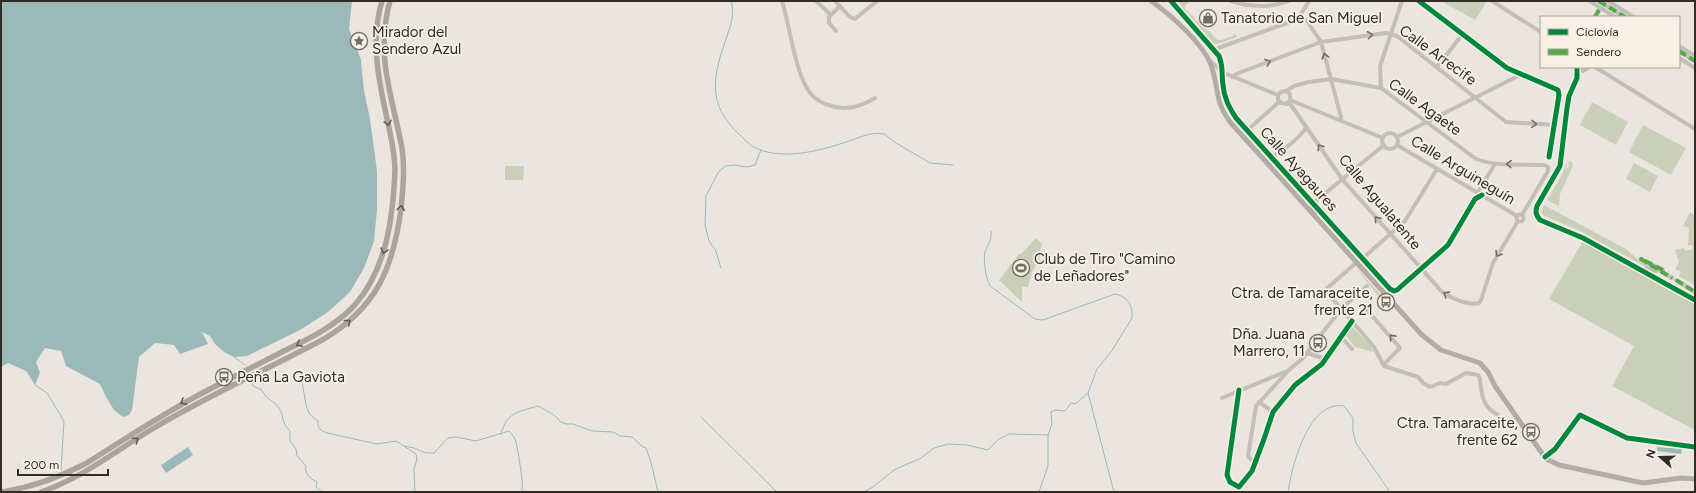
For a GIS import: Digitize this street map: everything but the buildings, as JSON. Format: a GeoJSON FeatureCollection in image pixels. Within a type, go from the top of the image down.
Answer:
{"type":"FeatureCollection","features":[{"type":"Feature","properties":{"kind":"highway"},"geometry":{"type":"LineString","coordinates":[[376,10],[378,1]]}},
{"type":"Feature","properties":{"kind":"highway"},"geometry":{"type":"LineString","coordinates":[[3,492],[38,484],[85,464],[184,402],[334,324],[354,306],[371,281],[378,267],[387,238],[395,166],[378,70],[376,50],[377,29],[382,1]]}},
{"type":"Feature","properties":{"kind":"highway"},"geometry":{"type":"LineString","coordinates":[[41,492],[72,480],[97,466],[154,428],[324,339],[350,321],[370,301],[380,286],[392,256],[396,242],[403,189],[402,150],[384,64],[384,35],[390,1]]}},
{"type":"Feature","properties":{"kind":"highway"},"geometry":{"type":"LineString","coordinates":[[373,33],[375,70],[379,92],[384,105]]}},
{"type":"Feature","properties":{"kind":"main road"},"geometry":{"type":"LineString","coordinates":[[1150,1],[1165,12],[1194,39],[1208,59],[1212,68],[1216,93],[1223,113],[1311,205],[1322,224],[1356,263],[1434,346],[1441,350],[1480,363],[1485,367],[1495,386],[1545,457],[1551,462],[1559,465],[1634,482],[1650,483],[1682,478],[1695,479]]}},
{"type":"Feature","properties":{"kind":"street"},"geometry":{"type":"LineString","coordinates":[[782,1],[800,76],[811,95],[822,103],[837,108],[858,106],[875,98]]}},
{"type":"Feature","properties":{"kind":"street"},"geometry":{"type":"LineString","coordinates":[[816,1],[831,15]]}},
{"type":"Feature","properties":{"kind":"street"},"geometry":{"type":"LineString","coordinates":[[835,1],[850,17],[855,19],[877,1]]}},
{"type":"Feature","properties":{"kind":"street","name":"Calle Ayagaures"},"geometry":{"type":"LineString","coordinates":[[1171,1],[1219,56],[1223,65],[1223,86],[1228,107],[1311,205],[1363,258],[1390,289],[1394,291],[1421,269]]}},
{"type":"Feature","properties":{"kind":"street"},"geometry":{"type":"LineString","coordinates":[[1231,1],[1258,6],[1275,5],[1289,1]]}},
{"type":"Feature","properties":{"kind":"street"},"geometry":{"type":"LineString","coordinates":[[1214,50],[1298,19],[1309,1]]}},
{"type":"Feature","properties":{"kind":"street"},"geometry":{"type":"LineString","coordinates":[[1381,88],[1380,66],[1402,1]]}},
{"type":"Feature","properties":{"kind":"street"},"geometry":{"type":"LineString","coordinates":[[1419,1],[1507,68],[1558,90],[1559,95],[1550,156]]}},
{"type":"Feature","properties":{"kind":"street"},"geometry":{"type":"LineString","coordinates":[[1492,1],[1540,31]]}},
{"type":"Feature","properties":{"kind":"street"},"geometry":{"type":"LineString","coordinates":[[1590,1],[1613,16]]}},
{"type":"Feature","properties":{"kind":"street"},"geometry":{"type":"LineString","coordinates":[[1599,1],[1623,16]]}},
{"type":"Feature","properties":{"kind":"street"},"geometry":{"type":"LineString","coordinates":[[1608,1],[1632,16]]}},
{"type":"Feature","properties":{"kind":"street"},"geometry":{"type":"LineString","coordinates":[[836,31],[829,23],[829,17],[840,6]]}},
{"type":"Feature","properties":{"kind":"street"},"geometry":{"type":"LineString","coordinates":[[1595,16],[1600,8]]}},
{"type":"Feature","properties":{"kind":"street"},"geometry":{"type":"LineString","coordinates":[[1300,15],[1307,21],[1321,42],[1341,117],[1340,120]]}},
{"type":"Feature","properties":{"kind":"street","name":"Calle Arrecife"},"geometry":{"type":"LineString","coordinates":[[1232,76],[1321,42],[1386,33],[1397,36],[1506,122],[1555,124]]}},
{"type":"Feature","properties":{"kind":"street"},"geometry":{"type":"LineString","coordinates":[[1437,67],[1462,34]]}},
{"type":"Feature","properties":{"kind":"street"},"geometry":{"type":"LineString","coordinates":[[1680,47],[1695,56]]}},
{"type":"Feature","properties":{"kind":"street"},"geometry":{"type":"LineString","coordinates":[[1680,52],[1695,61]]}},
{"type":"Feature","properties":{"kind":"street"},"geometry":{"type":"LineString","coordinates":[[1208,59],[1224,73],[1278,95]]}},
{"type":"Feature","properties":{"kind":"street"},"geometry":{"type":"LineString","coordinates":[[1680,59],[1695,68]]}},
{"type":"Feature","properties":{"kind":"street"},"geometry":{"type":"LineString","coordinates":[[1587,69],[1577,68],[1576,78],[1566,108],[1560,166],[1535,212],[1540,220],[1583,238],[1695,300]]}},
{"type":"Feature","properties":{"kind":"street"},"geometry":{"type":"LineString","coordinates":[[1598,68],[1694,128]]}},
{"type":"Feature","properties":{"kind":"street"},"geometry":{"type":"LineString","coordinates":[[1576,78],[1587,69]]}},
{"type":"Feature","properties":{"kind":"street"},"geometry":{"type":"LineString","coordinates":[[1397,137],[1516,77],[1518,73]]}},
{"type":"Feature","properties":{"kind":"street","name":"Calle Agaete"},"geometry":{"type":"LineString","coordinates":[[1286,91],[1294,86],[1331,79],[1381,88],[1476,159],[1494,164],[1544,165],[1548,167],[1548,171],[1519,218]]}},
{"type":"Feature","properties":{"kind":"street"},"geometry":{"type":"LineString","coordinates":[[1278,95],[1282,91],[1286,91],[1291,96],[1290,101]]}},
{"type":"Feature","properties":{"kind":"street"},"geometry":{"type":"LineString","coordinates":[[1278,95],[1279,102]]}},
{"type":"Feature","properties":{"kind":"street"},"geometry":{"type":"LineString","coordinates":[[1279,102],[1285,104],[1290,101],[1300,104],[1383,138]]}},
{"type":"Feature","properties":{"kind":"street","name":"Calle Agualatente"},"geometry":{"type":"LineString","coordinates":[[1290,101],[1295,112],[1342,179],[1421,269],[1442,292],[1448,296],[1473,304],[1479,303],[1492,263],[1519,218]]}},
{"type":"Feature","properties":{"kind":"street"},"geometry":{"type":"LineString","coordinates":[[1249,132],[1251,127],[1279,102]]}},
{"type":"Feature","properties":{"kind":"street"},"geometry":{"type":"LineString","coordinates":[[1295,112],[1300,104]]}},
{"type":"Feature","properties":{"kind":"street"},"geometry":{"type":"LineString","coordinates":[[1270,156],[1278,153],[1302,134],[1306,127]]}},
{"type":"Feature","properties":{"kind":"street"},"geometry":{"type":"LineString","coordinates":[[1383,138],[1386,134],[1391,133],[1397,137]]}},
{"type":"Feature","properties":{"kind":"street"},"geometry":{"type":"LineString","coordinates":[[1384,145],[1390,148],[1397,145],[1397,137]]}},
{"type":"Feature","properties":{"kind":"street"},"geometry":{"type":"LineString","coordinates":[[1383,138],[1384,145]]}},
{"type":"Feature","properties":{"kind":"street"},"geometry":{"type":"LineString","coordinates":[[1311,205],[1384,145]]}},
{"type":"Feature","properties":{"kind":"street","name":"Calle Arguineguín"},"geometry":{"type":"LineString","coordinates":[[1397,145],[1519,218]]}},
{"type":"Feature","properties":{"kind":"street"},"geometry":{"type":"LineString","coordinates":[[1421,269],[1448,245],[1474,199],[1480,194],[1494,164]]}},
{"type":"Feature","properties":{"kind":"street"},"geometry":{"type":"LineString","coordinates":[[1363,258],[1409,215],[1437,168]]}},
{"type":"Feature","properties":{"kind":"street"},"geometry":{"type":"LineString","coordinates":[[1356,263],[1325,290],[1374,347],[1382,363],[1387,368],[1403,371],[1418,377],[1423,384],[1430,387],[1440,383],[1446,384],[1466,373],[1478,375],[1480,377],[1481,389],[1487,409],[1498,415]]}},
{"type":"Feature","properties":{"kind":"street"},"geometry":{"type":"LineString","coordinates":[[1645,268],[1663,270],[1695,292]]}},
{"type":"Feature","properties":{"kind":"street"},"geometry":{"type":"LineString","coordinates":[[1254,463],[1248,456],[1255,410],[1259,402],[1289,370],[1308,353],[1341,309],[1367,286]]}},
{"type":"Feature","properties":{"kind":"street"},"geometry":{"type":"LineString","coordinates":[[1366,309],[1400,348],[1385,363],[1382,363]]}},
{"type":"Feature","properties":{"kind":"street"},"geometry":{"type":"LineString","coordinates":[[1240,390],[1227,475],[1230,482],[1239,488],[1252,471],[1272,412],[1290,390],[1322,364],[1352,321]]}},
{"type":"Feature","properties":{"kind":"street"},"geometry":{"type":"LineString","coordinates":[[1341,337],[1352,349]]}},
{"type":"Feature","properties":{"kind":"street"},"geometry":{"type":"LineString","coordinates":[[1308,353],[1326,358]]}},
{"type":"Feature","properties":{"kind":"street"},"geometry":{"type":"LineString","coordinates":[[1222,398],[1289,370]]}},
{"type":"Feature","properties":{"kind":"street"},"geometry":{"type":"LineString","coordinates":[[1259,402],[1272,412]]}},
{"type":"Feature","properties":{"kind":"street"},"geometry":{"type":"LineString","coordinates":[[1545,457],[1555,449],[1580,415],[1627,438],[1695,447]]}},
{"type":"Feature","properties":{"kind":"green space"},"geometry":{"type":"Polygon","coordinates":[[[1190,1],[1184,7],[1204,29],[1208,30],[1217,40],[1233,36],[1234,33],[1237,37],[1214,44],[1178,2],[1190,1]]]}},
{"type":"Feature","properties":{"kind":"green space"},"geometry":{"type":"Polygon","coordinates":[[[1441,1],[1483,1],[1486,3],[1475,20],[1441,1]]]}},
{"type":"Feature","properties":{"kind":"green space"},"geometry":{"type":"Polygon","coordinates":[[[1592,102],[1628,122],[1616,145],[1580,125],[1592,102]]]}},
{"type":"Feature","properties":{"kind":"green space"},"geometry":{"type":"Polygon","coordinates":[[[1643,125],[1686,148],[1671,175],[1629,152],[1643,125]]]}},
{"type":"Feature","properties":{"kind":"green space"},"geometry":{"type":"Polygon","coordinates":[[[1567,160],[1566,168],[1568,168],[1569,161],[1572,162],[1573,166],[1560,194],[1559,206],[1547,200],[1563,173],[1567,160]]]}},
{"type":"Feature","properties":{"kind":"green space"},"geometry":{"type":"Polygon","coordinates":[[[1634,163],[1658,176],[1650,192],[1626,179],[1634,163]]]}},
{"type":"Feature","properties":{"kind":"green space"},"geometry":{"type":"Polygon","coordinates":[[[505,166],[524,166],[523,180],[505,180],[505,166]]]}},
{"type":"Feature","properties":{"kind":"green space"},"geometry":{"type":"Polygon","coordinates":[[[1544,205],[1626,249],[1640,261],[1656,270],[1646,267],[1578,230],[1544,216],[1541,212],[1544,205]]]}},
{"type":"Feature","properties":{"kind":"green space"},"geometry":{"type":"Polygon","coordinates":[[[1690,212],[1695,216],[1695,285],[1679,276],[1681,272],[1675,269],[1679,262],[1675,250],[1684,248],[1685,251],[1693,249],[1692,245],[1688,245],[1689,228],[1683,226],[1690,212]]]}},
{"type":"Feature","properties":{"kind":"green space","name":"Club de Tiro \"Camino de Leñadores\""},"geometry":{"type":"Polygon","coordinates":[[[1036,238],[1042,244],[1039,260],[1032,272],[1028,287],[1022,287],[1022,302],[999,280],[1019,254],[1021,254],[1036,238]]]}},
{"type":"Feature","properties":{"kind":"green space"},"geometry":{"type":"Polygon","coordinates":[[[1583,241],[1695,302],[1695,430],[1612,386],[1634,346],[1549,299],[1583,241]]]}},
{"type":"Feature","properties":{"kind":"green space"},"geometry":{"type":"Polygon","coordinates":[[[1356,268],[1382,296],[1378,300],[1378,296],[1356,268]]]}},
{"type":"Feature","properties":{"kind":"green space"},"geometry":{"type":"Polygon","coordinates":[[[1351,326],[1370,345],[1373,352],[1355,347],[1345,334],[1351,326]]]}},
{"type":"Feature","properties":{"kind":"water"},"geometry":{"type":"Polygon","coordinates":[[[1,1],[352,1],[349,29],[361,60],[364,91],[370,119],[377,171],[377,210],[374,241],[364,268],[350,292],[328,312],[300,330],[247,356],[234,357],[224,352],[215,344],[210,336],[202,332],[208,344],[180,354],[174,345],[155,343],[139,357],[132,410],[129,415],[123,417],[114,410],[100,384],[66,366],[61,351],[45,348],[36,362],[40,373],[35,385],[26,371],[8,363],[1,367],[1,1]]]}},
{"type":"Feature","properties":{"kind":"water"},"geometry":{"type":"Polygon","coordinates":[[[188,447],[193,455],[166,473],[161,465],[188,447]]]}},
{"type":"Feature","properties":{"kind":"water"},"geometry":{"type":"Polygon","coordinates":[[[1657,447],[1682,449],[1681,454],[1657,451],[1657,447]]]}},
{"type":"Feature","properties":{"kind":"waterway"},"geometry":{"type":"LineString","coordinates":[[731,1],[733,10],[732,19],[718,64],[716,77],[717,101],[729,123],[752,146],[763,151],[774,153],[800,153],[838,145],[870,134],[879,133],[886,135],[894,142],[930,163],[953,165]]}},
{"type":"Feature","properties":{"kind":"waterway"},"geometry":{"type":"LineString","coordinates":[[721,268],[716,251],[709,241],[705,225],[706,196],[719,171],[726,166],[734,165],[747,167],[755,165],[761,150]]}},
{"type":"Feature","properties":{"kind":"waterway"},"geometry":{"type":"LineString","coordinates":[[991,231],[991,238],[985,252],[984,260],[990,286],[1035,319],[1043,320],[1115,294],[1120,295],[1129,302],[1132,309],[1132,318],[1111,352],[1097,369],[1088,393],[1114,492]]}},
{"type":"Feature","properties":{"kind":"waterway"},"geometry":{"type":"LineString","coordinates":[[234,357],[245,365]]}},
{"type":"Feature","properties":{"kind":"waterway"},"geometry":{"type":"LineString","coordinates":[[299,373],[309,413],[318,421],[318,426],[320,429],[327,433],[377,444],[396,441],[404,446],[426,453],[434,453],[448,438],[456,437],[476,441],[509,431],[516,442],[522,475],[522,492]]}},
{"type":"Feature","properties":{"kind":"waterway"},"geometry":{"type":"LineString","coordinates":[[252,383],[253,386],[262,390],[265,396],[279,408],[285,425],[290,431],[290,441],[296,449],[297,456],[306,466],[308,476],[317,482],[316,487],[322,492]]}},
{"type":"Feature","properties":{"kind":"waterway"},"geometry":{"type":"LineString","coordinates":[[35,385],[47,393],[64,421],[61,470]]}},
{"type":"Feature","properties":{"kind":"waterway"},"geometry":{"type":"LineString","coordinates":[[1039,492],[1048,466],[1048,435],[1052,424],[1051,412],[1055,410],[1065,411],[1071,403],[1075,404],[1088,393]]}},
{"type":"Feature","properties":{"kind":"waterway"},"geometry":{"type":"LineString","coordinates":[[501,434],[506,421],[510,417],[519,412],[538,406],[566,424],[573,424],[592,431],[613,432],[620,436],[632,437],[646,448],[658,492]]}},
{"type":"Feature","properties":{"kind":"waterway"},"geometry":{"type":"LineString","coordinates":[[1288,492],[1293,467],[1298,452],[1304,437],[1312,424],[1321,413],[1331,407],[1344,406],[1353,418],[1353,431],[1356,443],[1390,492]]}},
{"type":"Feature","properties":{"kind":"waterway"},"geometry":{"type":"LineString","coordinates":[[701,417],[777,492]]}},
{"type":"Feature","properties":{"kind":"waterway"},"geometry":{"type":"LineString","coordinates":[[864,492],[873,487],[894,470],[921,458],[934,448],[948,444],[967,445],[988,450],[999,439],[1009,434],[1048,435]]}},
{"type":"Feature","properties":{"kind":"waterway"},"geometry":{"type":"LineString","coordinates":[[405,447],[416,454],[417,459],[414,469],[415,492]]}},
{"type":"Feature","properties":{"kind":"marked path"},"geometry":{"type":"LineString","coordinates":[[1599,1],[1623,16]]}},
{"type":"Feature","properties":{"kind":"marked path"},"geometry":{"type":"LineString","coordinates":[[1596,16],[1600,8]]}},
{"type":"Feature","properties":{"kind":"marked path"},"geometry":{"type":"LineString","coordinates":[[1680,52],[1695,61]]}},
{"type":"Feature","properties":{"kind":"marked path"},"geometry":{"type":"LineString","coordinates":[[1663,270],[1641,259],[1672,278]]}},
{"type":"Feature","properties":{"kind":"marked path"},"geometry":{"type":"LineString","coordinates":[[1676,280],[1695,292]]}},
{"type":"Feature","properties":{"kind":"cycle path"},"geometry":{"type":"LineString","coordinates":[[1171,1],[1219,56],[1222,67],[1224,94],[1236,118],[1390,289],[1394,291],[1397,290],[1448,245],[1475,199],[1482,195]]}},
{"type":"Feature","properties":{"kind":"cycle path"},"geometry":{"type":"LineString","coordinates":[[1419,1],[1507,68],[1558,90],[1559,95],[1549,157]]}},
{"type":"Feature","properties":{"kind":"cycle path"},"geometry":{"type":"LineString","coordinates":[[1577,69],[1577,78],[1569,96],[1560,166],[1537,206],[1536,212],[1538,217],[1540,220],[1583,238],[1695,300]]}},
{"type":"Feature","properties":{"kind":"cycle path"},"geometry":{"type":"LineString","coordinates":[[1239,390],[1227,475],[1230,482],[1239,487],[1252,471],[1273,412],[1295,385],[1322,364],[1352,321]]}},
{"type":"Feature","properties":{"kind":"cycle path"},"geometry":{"type":"LineString","coordinates":[[1545,457],[1555,449],[1580,415],[1627,438],[1695,447]]}},
{"type":"Feature","properties":{"kind":"place","name":"Tanatorio de San Miguel"},"geometry":{"type":"Point","coordinates":[1208,18]}},
{"type":"Feature","properties":{"kind":"place","name":"Mirador del Sendero Azul"},"geometry":{"type":"Point","coordinates":[359,41]}},
{"type":"Feature","properties":{"kind":"place","name":"Club de Tiro \"Camino de Leñadores\""},"geometry":{"type":"Point","coordinates":[1021,268]}},
{"type":"Feature","properties":{"kind":"place","name":"Ctra. de Tamaraceite, frente 21"},"geometry":{"type":"Point","coordinates":[1386,302]}},
{"type":"Feature","properties":{"kind":"place","name":"Dña. Juana Marrero, 11"},"geometry":{"type":"Point","coordinates":[1318,343]}},
{"type":"Feature","properties":{"kind":"place","name":"Peña La Gaviota"},"geometry":{"type":"Point","coordinates":[224,377]}},
{"type":"Feature","properties":{"kind":"place","name":"Ctra. Tamaraceite, frente 62"},"geometry":{"type":"Point","coordinates":[1531,432]}}]}
